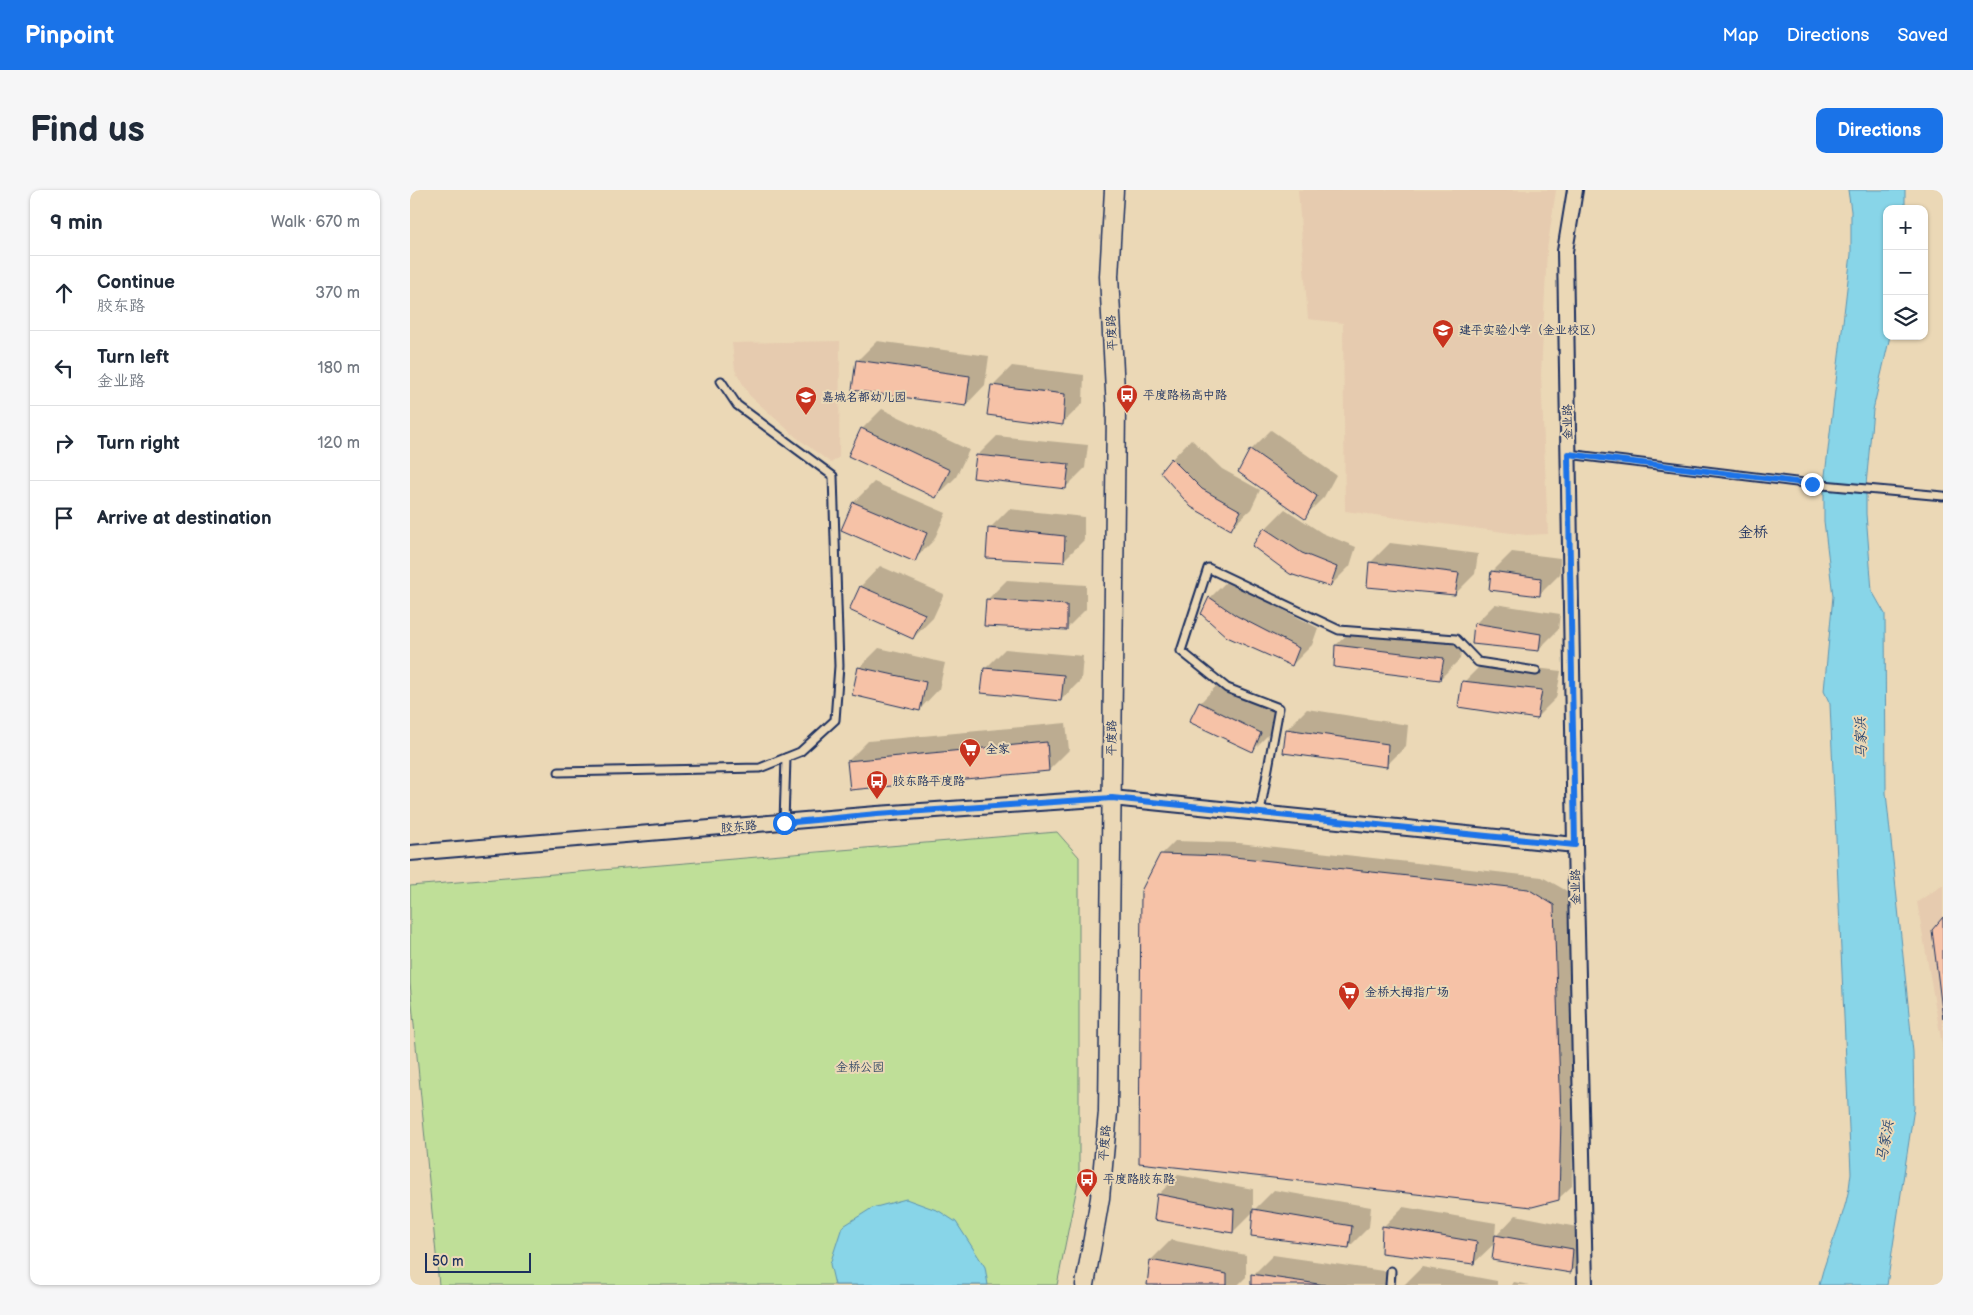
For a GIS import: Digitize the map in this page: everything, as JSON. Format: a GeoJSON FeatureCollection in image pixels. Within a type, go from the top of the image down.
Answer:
{"type":"FeatureCollection","features":[{"type":"Feature","properties":{"kind":"street","name":"平度路"},"geometry":{"type":"LineString","coordinates":[[1085,1285],[1100,1198],[1108,1112],[1116,410],[1110,276],[1114,190]]}},
{"type":"Feature","properties":{"kind":"street","name":"金业路"},"geometry":{"type":"LineString","coordinates":[[1575,190],[1565,252],[1585,1285]]}},
{"type":"Feature","properties":{"kind":"street","name":"胶东路"},"geometry":{"type":"LineString","coordinates":[[410,853],[906,812],[1112,798],[1575,845]]}},
{"type":"Feature","properties":{"kind":"lane"},"geometry":{"type":"LineString","coordinates":[[559,772],[760,768],[800,752],[835,720],[839,666],[833,476],[737,405],[721,381]]}},
{"type":"Feature","properties":{"kind":"lane"},"geometry":{"type":"LineString","coordinates":[[1568,454],[1812,484],[1943,496]]}},
{"type":"Feature","properties":{"kind":"lane"},"geometry":{"type":"LineString","coordinates":[[1260,812],[1279,708],[1227,688],[1181,651],[1208,568],[1339,630],[1456,639],[1478,662],[1536,671]]}},
{"type":"Feature","properties":{"kind":"lane"},"geometry":{"type":"LineString","coordinates":[[784,823],[786,758]]}},
{"type":"Feature","properties":{"kind":"lane"},"geometry":{"type":"LineString","coordinates":[[1390,1285],[1391,1271]]}},
{"type":"Feature","properties":{"kind":"shaded area","name":"建平实验小学（金业校区）"},"geometry":{"type":"Polygon","coordinates":[[[1298,190],[1556,190],[1547,250],[1541,375],[1548,534],[1526,535],[1345,511],[1343,323],[1308,319],[1298,190]]]}},
{"type":"Feature","properties":{"kind":"shaded area","name":"嘉城名都幼儿园"},"geometry":{"type":"Polygon","coordinates":[[[840,341],[839,457],[831,463],[796,437],[749,395],[735,370],[732,343],[840,341]]]}},
{"type":"Feature","properties":{"kind":"shaded area"},"geometry":{"type":"Polygon","coordinates":[[[1943,885],[1943,1050],[1917,902],[1943,885]]]}},
{"type":"Feature","properties":{"kind":"green space","name":"金桥公园"},"geometry":{"type":"Polygon","coordinates":[[[1057,832],[1079,857],[1079,1177],[1057,1285],[439,1285],[410,983],[410,886],[1057,832]]]}},
{"type":"Feature","properties":{"kind":"water","name":"马家浜"},"geometry":{"type":"Polygon","coordinates":[[[1848,190],[1905,190],[1905,205],[1883,205],[1883,340],[1889,340],[1873,410],[1866,485],[1866,514],[1872,591],[1885,614],[1886,793],[1913,1052],[1914,1108],[1887,1285],[1819,1285],[1846,1202],[1851,1173],[1830,704],[1824,691],[1833,596],[1824,521],[1824,484],[1851,254],[1851,211],[1848,190]]]}},
{"type":"Feature","properties":{"kind":"water"},"geometry":{"type":"Polygon","coordinates":[[[906,1199],[939,1211],[956,1222],[985,1267],[988,1285],[835,1285],[830,1264],[842,1227],[872,1208],[906,1199]]]}},
{"type":"Feature","properties":{"kind":"building"},"geometry":{"type":"Polygon","coordinates":[[[856,360],[970,376],[966,406],[852,390],[856,360]]]}},
{"type":"Feature","properties":{"kind":"building"},"geometry":{"type":"Polygon","coordinates":[[[991,385],[1065,394],[1063,425],[987,415],[991,385]]]}},
{"type":"Feature","properties":{"kind":"building"},"geometry":{"type":"Polygon","coordinates":[[[861,428],[950,470],[936,498],[848,456],[861,428]]]}},
{"type":"Feature","properties":{"kind":"building"},"geometry":{"type":"Polygon","coordinates":[[[1250,449],[1317,496],[1305,519],[1238,472],[1250,449]]]}},
{"type":"Feature","properties":{"kind":"building"},"geometry":{"type":"Polygon","coordinates":[[[976,455],[1069,464],[1066,489],[973,478],[976,455]]]}},
{"type":"Feature","properties":{"kind":"building"},"geometry":{"type":"Polygon","coordinates":[[[1171,458],[1202,489],[1241,511],[1231,530],[1191,507],[1160,472],[1171,458]]]}},
{"type":"Feature","properties":{"kind":"building"},"geometry":{"type":"Polygon","coordinates":[[[853,502],[927,533],[915,562],[841,530],[853,502]]]}},
{"type":"Feature","properties":{"kind":"building"},"geometry":{"type":"Polygon","coordinates":[[[988,528],[1065,536],[1064,562],[986,558],[988,528]]]}},
{"type":"Feature","properties":{"kind":"building"},"geometry":{"type":"Polygon","coordinates":[[[1264,528],[1302,553],[1337,567],[1330,587],[1290,574],[1252,546],[1264,528]]]}},
{"type":"Feature","properties":{"kind":"building"},"geometry":{"type":"Polygon","coordinates":[[[1369,562],[1459,573],[1455,595],[1367,587],[1369,562]]]}},
{"type":"Feature","properties":{"kind":"building"},"geometry":{"type":"Polygon","coordinates":[[[1491,571],[1541,578],[1540,596],[1489,590],[1491,571]]]}},
{"type":"Feature","properties":{"kind":"building"},"geometry":{"type":"Polygon","coordinates":[[[860,586],[925,614],[913,639],[849,610],[860,586]]]}},
{"type":"Feature","properties":{"kind":"building"},"geometry":{"type":"Polygon","coordinates":[[[1209,597],[1237,616],[1299,648],[1292,666],[1227,637],[1201,614],[1209,597]]]}},
{"type":"Feature","properties":{"kind":"building"},"geometry":{"type":"Polygon","coordinates":[[[986,599],[1067,605],[1067,630],[984,626],[986,599]]]}},
{"type":"Feature","properties":{"kind":"building"},"geometry":{"type":"Polygon","coordinates":[[[1474,623],[1541,634],[1539,651],[1472,644],[1474,623]]]}},
{"type":"Feature","properties":{"kind":"building"},"geometry":{"type":"Polygon","coordinates":[[[1335,645],[1444,658],[1440,680],[1334,667],[1335,645]]]}},
{"type":"Feature","properties":{"kind":"building"},"geometry":{"type":"Polygon","coordinates":[[[858,667],[926,682],[920,711],[852,695],[858,667]]]}},
{"type":"Feature","properties":{"kind":"building"},"geometry":{"type":"Polygon","coordinates":[[[984,668],[1064,675],[1061,701],[981,693],[984,668]]]}},
{"type":"Feature","properties":{"kind":"building"},"geometry":{"type":"Polygon","coordinates":[[[1462,681],[1542,690],[1537,719],[1458,707],[1462,681]]]}},
{"type":"Feature","properties":{"kind":"building"},"geometry":{"type":"Polygon","coordinates":[[[1199,702],[1261,733],[1253,752],[1189,722],[1199,702]]]}},
{"type":"Feature","properties":{"kind":"building"},"geometry":{"type":"Polygon","coordinates":[[[1286,729],[1388,744],[1387,767],[1283,753],[1286,729]]]}},
{"type":"Feature","properties":{"kind":"building"},"geometry":{"type":"Polygon","coordinates":[[[1047,742],[1049,771],[850,790],[847,761],[1047,742]]]}},
{"type":"Feature","properties":{"kind":"building","name":"金桥大拇指广场"},"geometry":{"type":"Polygon","coordinates":[[[1160,854],[1225,856],[1528,889],[1554,905],[1561,1117],[1559,1200],[1532,1207],[1139,1163],[1141,891],[1160,854]]]}},
{"type":"Feature","properties":{"kind":"building"},"geometry":{"type":"Polygon","coordinates":[[[1943,917],[1943,1018],[1932,930],[1943,917]]]}},
{"type":"Feature","properties":{"kind":"building"},"geometry":{"type":"Polygon","coordinates":[[[1157,1194],[1234,1209],[1233,1233],[1154,1220],[1157,1194]]]}},
{"type":"Feature","properties":{"kind":"building"},"geometry":{"type":"Polygon","coordinates":[[[1253,1209],[1352,1226],[1349,1248],[1251,1236],[1253,1209]]]}},
{"type":"Feature","properties":{"kind":"building"},"geometry":{"type":"Polygon","coordinates":[[[1382,1226],[1477,1242],[1474,1264],[1381,1253],[1382,1226]]]}},
{"type":"Feature","properties":{"kind":"building"},"geometry":{"type":"Polygon","coordinates":[[[1495,1235],[1573,1249],[1571,1273],[1492,1260],[1495,1235]]]}},
{"type":"Feature","properties":{"kind":"building"},"geometry":{"type":"Polygon","coordinates":[[[1150,1260],[1227,1274],[1227,1285],[1147,1285],[1150,1260]]]}},
{"type":"Feature","properties":{"kind":"building"},"geometry":{"type":"Polygon","coordinates":[[[1251,1274],[1325,1285],[1251,1285],[1251,1274]]]}},
{"type":"Feature","properties":{"kind":"place","name":"建平实验小学（金业校区）"},"geometry":{"type":"Point","coordinates":[1443,349]}},
{"type":"Feature","properties":{"kind":"place","name":"平度路杨高中路"},"geometry":{"type":"Point","coordinates":[1127,414]}},
{"type":"Feature","properties":{"kind":"place","name":"嘉城名都幼儿园"},"geometry":{"type":"Point","coordinates":[806,416]}},
{"type":"Feature","properties":{"kind":"place","name":"全家"},"geometry":{"type":"Point","coordinates":[970,768]}},
{"type":"Feature","properties":{"kind":"place","name":"胶东路平度路"},"geometry":{"type":"Point","coordinates":[877,800]}},
{"type":"Feature","properties":{"kind":"place","name":"金桥大拇指广场"},"geometry":{"type":"Point","coordinates":[1349,1011]}},
{"type":"Feature","properties":{"kind":"place","name":"平度路胶东路"},"geometry":{"type":"Point","coordinates":[1087,1198]}},
{"type":"Feature","properties":{"kind":"district","name":"金桥"},"geometry":{"type":"Point","coordinates":[1753,532]}},
{"type":"Feature","properties":{"kind":"route"},"geometry":{"type":"LineString","coordinates":[[784,823],[877,814],[1112,798],[1575,845],[1568,454],[1812,484]]}}]}
